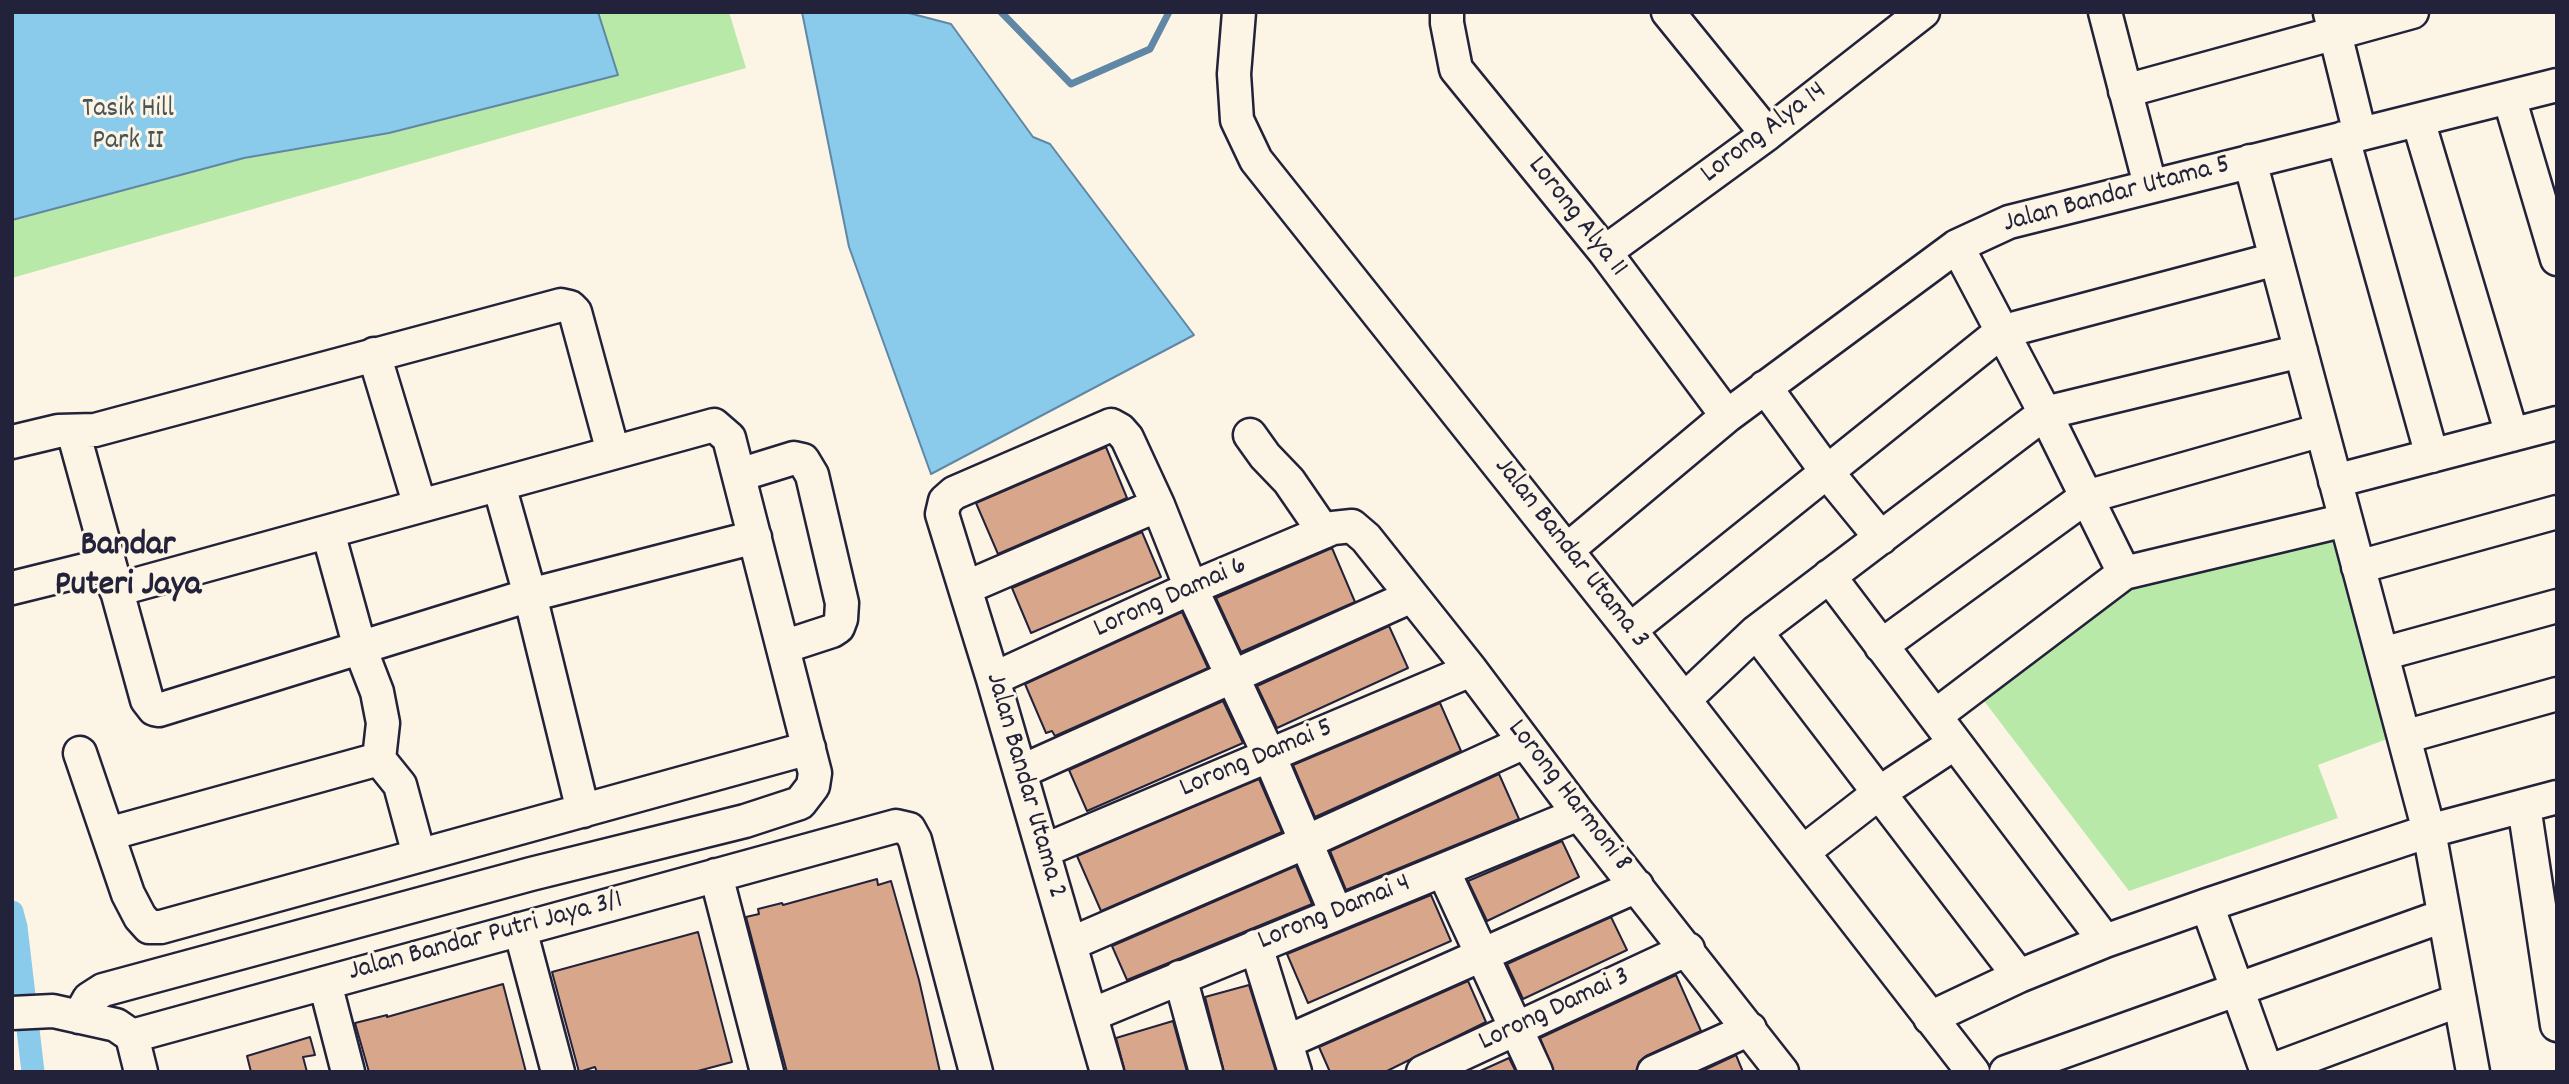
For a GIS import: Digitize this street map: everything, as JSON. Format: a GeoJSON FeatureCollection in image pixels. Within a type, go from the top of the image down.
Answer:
{"type":"FeatureCollection","features":[{"type":"Feature","properties":{"kind":"street","name":"Jalan Bandar Utama 3"},"geometry":{"type":"LineString","coordinates":[[1239,12],[1234,74],[1237,120],[1256,160],[1630,630],[1973,1072]]}},
{"type":"Feature","properties":{"kind":"street","name":"Lorong Alya 11"},"geometry":{"type":"LineString","coordinates":[[1447,12],[1456,69],[1605,252],[1727,415]]}},
{"type":"Feature","properties":{"kind":"street"},"geometry":{"type":"LineString","coordinates":[[1668,12],[1768,134]]}},
{"type":"Feature","properties":{"kind":"street"},"geometry":{"type":"LineString","coordinates":[[2105,12],[2150,185]]}},
{"type":"Feature","properties":{"kind":"street"},"geometry":{"type":"LineString","coordinates":[[2125,91],[2332,23],[2412,12]]}},
{"type":"Feature","properties":{"kind":"street","name":"Lorong Alya 14"},"geometry":{"type":"LineString","coordinates":[[1605,252],[1768,134],[1920,13]]}},
{"type":"Feature","properties":{"kind":"street"},"geometry":{"type":"LineString","coordinates":[[2332,23],[2351,136],[2432,456]]}},
{"type":"Feature","properties":{"kind":"street","name":"Jalan Bandar Utama 5"},"geometry":{"type":"LineString","coordinates":[[1567,550],[1727,415],[1957,246],[2009,222],[2557,85]]}},
{"type":"Feature","properties":{"kind":"street"},"geometry":{"type":"LineString","coordinates":[[2510,97],[2557,259]]}},
{"type":"Feature","properties":{"kind":"street"},"geometry":{"type":"LineString","coordinates":[[2418,120],[2512,435]]}},
{"type":"Feature","properties":{"kind":"street"},"geometry":{"type":"LineString","coordinates":[[2250,162],[2429,831],[2473,1072]]}},
{"type":"Feature","properties":{"kind":"street"},"geometry":{"type":"LineString","coordinates":[[1957,246],[2045,413],[2124,573]]}},
{"type":"Feature","properties":{"kind":"street"},"geometry":{"type":"LineString","coordinates":[[1630,630],[2001,332],[2276,259]]}},
{"type":"Feature","properties":{"kind":"street"},"geometry":{"type":"LineString","coordinates":[[12,442],[58,431],[95,430],[561,305],[570,307],[575,312],[613,452]]}},
{"type":"Feature","properties":{"kind":"street"},"geometry":{"type":"LineString","coordinates":[[1684,700],[1756,632],[2045,413],[2301,351]]}},
{"type":"Feature","properties":{"kind":"street"},"geometry":{"type":"LineString","coordinates":[[374,354],[420,506]]}},
{"type":"Feature","properties":{"kind":"street"},"geometry":{"type":"LineString","coordinates":[[1765,387],[1881,538]]}},
{"type":"Feature","properties":{"kind":"street"},"geometry":{"type":"LineString","coordinates":[[2335,481],[2557,423]]}},
{"type":"Feature","properties":{"kind":"street"},"geometry":{"type":"LineString","coordinates":[[12,587],[113,577],[328,532],[713,425],[729,438],[815,773],[813,786],[800,803],[745,821],[518,878],[103,990],[66,1014]]}},
{"type":"Feature","properties":{"kind":"street","name":"Jalan Bandar Utama 2"},"geometry":{"type":"LineString","coordinates":[[1107,1072],[993,679],[942,514],[945,501],[954,493],[1111,425],[1120,430],[1127,439],[1158,505]]}},
{"type":"Feature","properties":{"kind":"street"},"geometry":{"type":"LineString","coordinates":[[1881,646],[2086,496],[2322,430]]}},
{"type":"Feature","properties":{"kind":"street"},"geometry":{"type":"LineString","coordinates":[[73,431],[147,700],[154,709],[159,710],[530,595],[755,537]]}},
{"type":"Feature","properties":{"kind":"street","name":"Lorong Harmoni 8"},"geometry":{"type":"LineString","coordinates":[[1250,435],[1265,456],[1338,529],[1366,538],[1782,1072]]}},
{"type":"Feature","properties":{"kind":"street"},"geometry":{"type":"LineString","coordinates":[[739,475],[794,457],[803,460],[812,475],[842,603],[841,619],[838,627],[832,631],[783,647]]}},
{"type":"Feature","properties":{"kind":"street"},"geometry":{"type":"LineString","coordinates":[[499,485],[530,595],[583,811]]}},
{"type":"Feature","properties":{"kind":"street"},"geometry":{"type":"LineString","coordinates":[[965,589],[1158,505],[1191,589],[1269,755],[1336,913]]}},
{"type":"Feature","properties":{"kind":"street"},"geometry":{"type":"LineString","coordinates":[[2358,567],[2557,512]]}},
{"type":"Feature","properties":{"kind":"street"},"geometry":{"type":"LineString","coordinates":[[1935,716],[2124,573],[2346,520]]}},
{"type":"Feature","properties":{"kind":"street","name":"Lorong Damai 6"},"geometry":{"type":"LineString","coordinates":[[993,679],[1191,589],[1338,529]]}},
{"type":"Feature","properties":{"kind":"street"},"geometry":{"type":"LineString","coordinates":[[328,532],[360,648],[377,692],[383,723],[379,759],[400,785],[419,855]]}},
{"type":"Feature","properties":{"kind":"street"},"geometry":{"type":"LineString","coordinates":[[1829,576],[2105,941]]}},
{"type":"Feature","properties":{"kind":"street"},"geometry":{"type":"LineString","coordinates":[[1020,772],[1412,596]]}},
{"type":"Feature","properties":{"kind":"street"},"geometry":{"type":"LineString","coordinates":[[2382,654],[2557,606]]}},
{"type":"Feature","properties":{"kind":"street"},"geometry":{"type":"LineString","coordinates":[[1756,632],[2020,976]]}},
{"type":"Feature","properties":{"kind":"street","name":"Lorong Damai 5"},"geometry":{"type":"LineString","coordinates":[[1043,851],[1471,670]]}},
{"type":"Feature","properties":{"kind":"street"},"geometry":{"type":"LineString","coordinates":[[2404,737],[2557,694]]}},
{"type":"Feature","properties":{"kind":"street"},"geometry":{"type":"LineString","coordinates":[[1070,944],[1306,842],[1525,742]]}},
{"type":"Feature","properties":{"kind":"street"},"geometry":{"type":"LineString","coordinates":[[1804,852],[1879,793],[1955,743]]}},
{"type":"Feature","properties":{"kind":"street"},"geometry":{"type":"LineString","coordinates":[[80,753],[128,894],[140,917],[149,927],[161,927],[809,748]]}},
{"type":"Feature","properties":{"kind":"street"},"geometry":{"type":"LineString","coordinates":[[108,834],[379,759]]}},
{"type":"Feature","properties":{"kind":"street"},"geometry":{"type":"LineString","coordinates":[[1930,1018],[2020,976],[2105,941],[2207,905],[2429,831],[2557,797]]}},
{"type":"Feature","properties":{"kind":"street"},"geometry":{"type":"LineString","coordinates":[[2524,806],[2557,1025]]}},
{"type":"Feature","properties":{"kind":"street","name":"Lorong Damai 4"},"geometry":{"type":"LineString","coordinates":[[1091,1015],[1579,814]]}},
{"type":"Feature","properties":{"kind":"street","name":"Jalan Bandar Putri Jaya 3/1"},"geometry":{"type":"LineString","coordinates":[[132,1036],[896,825],[909,829],[915,840],[976,1072]]}},
{"type":"Feature","properties":{"kind":"street"},"geometry":{"type":"LineString","coordinates":[[1443,870],[1536,1072]]}},
{"type":"Feature","properties":{"kind":"street"},"geometry":{"type":"LineString","coordinates":[[716,875],[767,1072]]}},
{"type":"Feature","properties":{"kind":"street"},"geometry":{"type":"LineString","coordinates":[[1256,946],[1291,1057],[1483,955],[1637,886]]}},
{"type":"Feature","properties":{"kind":"street"},"geometry":{"type":"LineString","coordinates":[[2207,905],[2267,1072],[2460,1000]]}},
{"type":"Feature","properties":{"kind":"street"},"geometry":{"type":"LineString","coordinates":[[2007,1072],[2443,916]]}},
{"type":"Feature","properties":{"kind":"street"},"geometry":{"type":"LineString","coordinates":[[520,929],[558,1072]]}},
{"type":"Feature","properties":{"kind":"street","name":"Lorong Damai 3"},"geometry":{"type":"LineString","coordinates":[[1423,1072],[1688,949]]}},
{"type":"Feature","properties":{"kind":"street"},"geometry":{"type":"LineString","coordinates":[[1180,977],[1206,1072]]}},
{"type":"Feature","properties":{"kind":"street"},"geometry":{"type":"LineString","coordinates":[[324,983],[348,1072]]}},
{"type":"Feature","properties":{"kind":"street"},"geometry":{"type":"LineString","coordinates":[[12,1013],[66,1014],[116,1025],[132,1036],[141,1072]]}},
{"type":"Feature","properties":{"kind":"street"},"geometry":{"type":"LineString","coordinates":[[1654,1072],[1750,1029]]}},
{"type":"Feature","properties":{"kind":"green space","name":"Tasik Hill Park II"},"geometry":{"type":"Polygon","coordinates":[[[12,12],[729,12],[746,68],[12,278],[12,12]]]}},
{"type":"Feature","properties":{"kind":"green space"},"geometry":{"type":"Polygon","coordinates":[[[2333,526],[2395,736],[2318,765],[2338,818],[2129,891],[1981,697],[2148,572],[2333,526]]]}},
{"type":"Feature","properties":{"kind":"water","name":"Tasik Hill Park II"},"geometry":{"type":"Polygon","coordinates":[[[12,12],[598,12],[618,75],[389,133],[244,158],[12,220],[12,12]]]}},
{"type":"Feature","properties":{"kind":"water"},"geometry":{"type":"Polygon","coordinates":[[[802,12],[905,12],[951,24],[1033,137],[1050,144],[1194,335],[931,474],[849,247],[802,12]]]}},
{"type":"Feature","properties":{"kind":"building"},"geometry":{"type":"Polygon","coordinates":[[[1106,447],[1127,498],[998,554],[976,503],[1106,447]]]}},
{"type":"Feature","properties":{"kind":"building"},"geometry":{"type":"Polygon","coordinates":[[[1142,532],[1161,577],[1031,633],[1012,588],[1142,532]]]}},
{"type":"Feature","properties":{"kind":"building"},"geometry":{"type":"Polygon","coordinates":[[[1332,548],[1355,602],[1241,652],[1216,598],[1332,548]]]}},
{"type":"Feature","properties":{"kind":"building"},"geometry":{"type":"Polygon","coordinates":[[[1182,612],[1208,668],[1055,736],[1052,731],[1046,733],[1025,684],[1182,612]]]}},
{"type":"Feature","properties":{"kind":"building"},"geometry":{"type":"Polygon","coordinates":[[[1389,626],[1408,668],[1277,728],[1257,686],[1389,626]]]}},
{"type":"Feature","properties":{"kind":"building"},"geometry":{"type":"Polygon","coordinates":[[[1223,701],[1243,743],[1087,811],[1069,770],[1223,701]]]}},
{"type":"Feature","properties":{"kind":"building"},"geometry":{"type":"Polygon","coordinates":[[[1440,703],[1461,751],[1315,817],[1293,765],[1440,703]]]}},
{"type":"Feature","properties":{"kind":"building"},"geometry":{"type":"Polygon","coordinates":[[[1499,774],[1519,819],[1346,890],[1330,851],[1499,774]]]}},
{"type":"Feature","properties":{"kind":"building"},"geometry":{"type":"Polygon","coordinates":[[[1259,779],[1282,832],[1101,911],[1077,856],[1259,779]]]}},
{"type":"Feature","properties":{"kind":"building"},"geometry":{"type":"Polygon","coordinates":[[[1562,841],[1579,877],[1487,921],[1468,881],[1562,841]]]}},
{"type":"Feature","properties":{"kind":"building"},"geometry":{"type":"Polygon","coordinates":[[[1296,866],[1312,904],[1127,980],[1112,946],[1296,866]]]}},
{"type":"Feature","properties":{"kind":"building"},"geometry":{"type":"Polygon","coordinates":[[[877,879],[878,885],[891,881],[919,980],[940,1072],[787,1072],[746,917],[759,914],[758,909],[782,903],[783,905],[877,879]]]}},
{"type":"Feature","properties":{"kind":"building"},"geometry":{"type":"Polygon","coordinates":[[[1431,895],[1451,941],[1308,1003],[1287,954],[1431,895]]]}},
{"type":"Feature","properties":{"kind":"building"},"geometry":{"type":"Polygon","coordinates":[[[1611,917],[1627,950],[1523,999],[1507,964],[1611,917]]]}},
{"type":"Feature","properties":{"kind":"building"},"geometry":{"type":"Polygon","coordinates":[[[698,932],[732,1062],[694,1072],[597,1072],[595,1067],[579,1072],[552,972],[698,932]]]}},
{"type":"Feature","properties":{"kind":"building"},"geometry":{"type":"Polygon","coordinates":[[[1676,975],[1701,1031],[1646,1056],[1639,1062],[1636,1072],[1554,1072],[1540,1038],[1676,975]]]}},
{"type":"Feature","properties":{"kind":"building"},"geometry":{"type":"Polygon","coordinates":[[[1468,981],[1486,1022],[1385,1072],[1330,1072],[1319,1047],[1468,981]]]}},
{"type":"Feature","properties":{"kind":"building"},"geometry":{"type":"Polygon","coordinates":[[[503,984],[526,1072],[369,1072],[355,1023],[387,1017],[503,984]]]}},
{"type":"Feature","properties":{"kind":"building"},"geometry":{"type":"Polygon","coordinates":[[[1249,985],[1276,1072],[1224,1072],[1205,997],[1249,985]]]}},
{"type":"Feature","properties":{"kind":"building"},"geometry":{"type":"Polygon","coordinates":[[[1173,1021],[1187,1072],[1125,1072],[1116,1038],[1173,1021]]]}},
{"type":"Feature","properties":{"kind":"building"},"geometry":{"type":"Polygon","coordinates":[[[310,1037],[315,1055],[303,1057],[307,1072],[251,1072],[247,1056],[310,1037]]]}},
{"type":"Feature","properties":{"kind":"building"},"geometry":{"type":"Polygon","coordinates":[[[1736,1055],[1743,1072],[1700,1072],[1736,1055]]]}},
{"type":"Feature","properties":{"kind":"building"},"geometry":{"type":"Polygon","coordinates":[[[1509,1058],[1516,1072],[1478,1072],[1509,1058]]]}},
{"type":"Feature","properties":{"kind":"waterway"},"geometry":{"type":"LineString","coordinates":[[1001,12],[1071,84],[1150,49],[1169,12]]}},
{"type":"Feature","properties":{"kind":"waterway"},"geometry":{"type":"LineString","coordinates":[[12,912],[33,1072]]}},
{"type":"Feature","properties":{"kind":"district","name":"Bandar Puteri Jaya"},"geometry":{"type":"Point","coordinates":[128,568]}}]}
